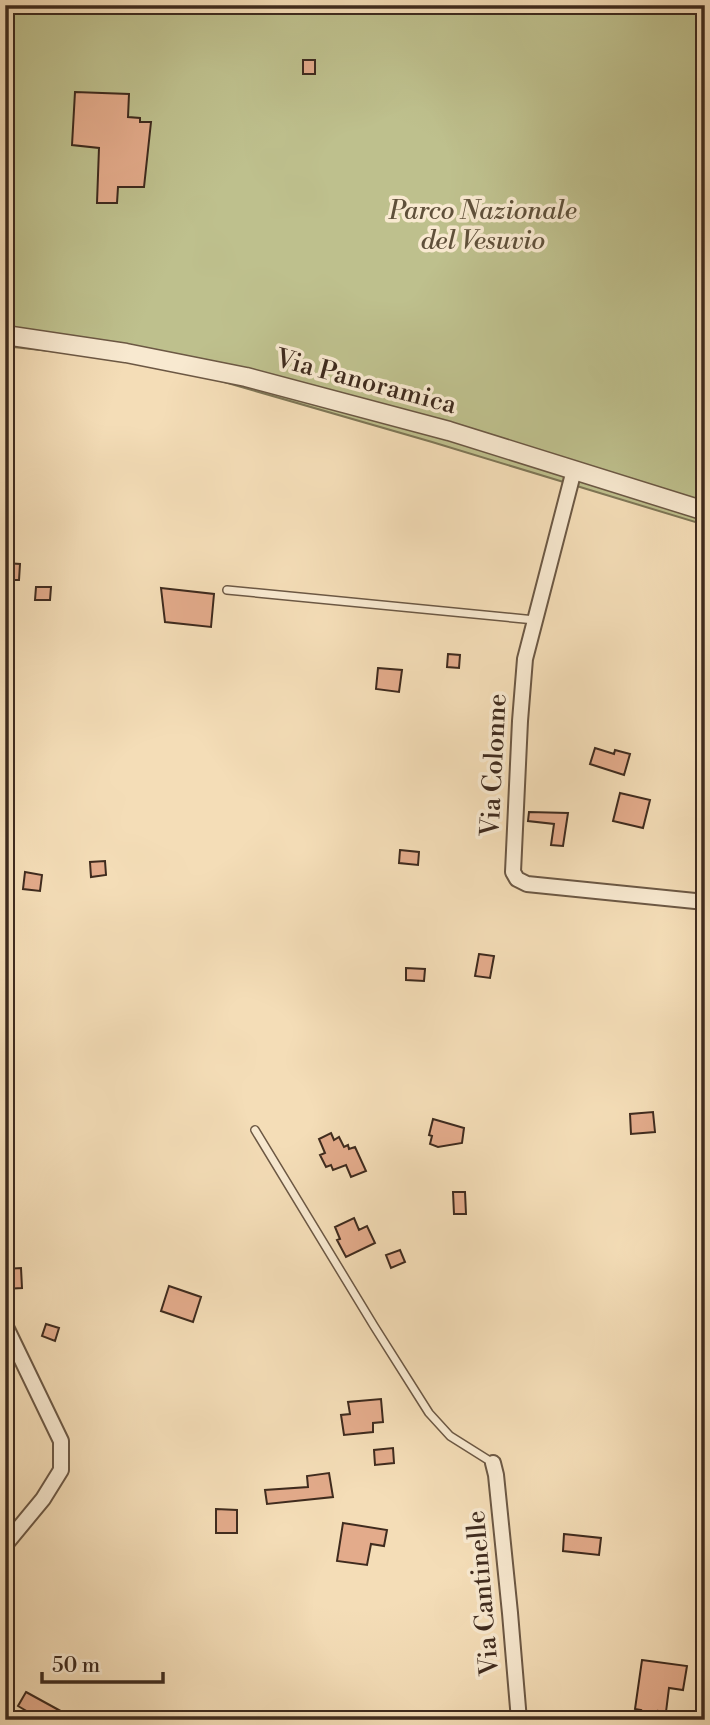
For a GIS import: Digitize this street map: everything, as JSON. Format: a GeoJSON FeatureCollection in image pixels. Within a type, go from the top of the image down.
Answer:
{"type":"FeatureCollection","features":[{"type":"Feature","properties":{"kind":"street","name":"Via Panoramica"},"geometry":{"type":"LineString","coordinates":[[5,335],[126,353],[246,377],[449,431],[705,510]]}},
{"type":"Feature","properties":{"kind":"street","name":"Via Colonne"},"geometry":{"type":"LineString","coordinates":[[574,470],[525,659],[513,872],[517,879],[527,884],[705,902]]}},
{"type":"Feature","properties":{"kind":"street"},"geometry":{"type":"LineString","coordinates":[[5,1325],[61,1441],[61,1470],[43,1499],[5,1545]]}},
{"type":"Feature","properties":{"kind":"street","name":"Via Cantinelle"},"geometry":{"type":"LineString","coordinates":[[493,1462],[519,1720]]}},
{"type":"Feature","properties":{"kind":"lane"},"geometry":{"type":"LineString","coordinates":[[227,590],[535,620]]}},
{"type":"Feature","properties":{"kind":"lane"},"geometry":{"type":"LineString","coordinates":[[256,1130],[429,1413],[450,1436],[493,1462]]}},
{"type":"Feature","properties":{"kind":"green space","name":"Parco Nazionale del Vesuvio"},"geometry":{"type":"Polygon","coordinates":[[[5,5],[705,5],[705,525],[179,369],[5,346],[5,5]]]}},
{"type":"Feature","properties":{"kind":"building"},"geometry":{"type":"Polygon","coordinates":[[[303,60],[315,60],[315,74],[303,74],[303,60]]]}},
{"type":"Feature","properties":{"kind":"building"},"geometry":{"type":"Polygon","coordinates":[[[75,92],[129,94],[128,117],[140,118],[140,122],[151,122],[144,187],[118,187],[117,203],[97,203],[99,148],[72,145],[75,92]]]}},
{"type":"Feature","properties":{"kind":"building"},"geometry":{"type":"Polygon","coordinates":[[[5,563],[20,564],[19,580],[5,580],[5,563]]]}},
{"type":"Feature","properties":{"kind":"building"},"geometry":{"type":"Polygon","coordinates":[[[36,587],[51,587],[50,600],[35,600],[36,587]]]}},
{"type":"Feature","properties":{"kind":"building"},"geometry":{"type":"Polygon","coordinates":[[[161,588],[214,594],[211,627],[165,622],[161,588]]]}},
{"type":"Feature","properties":{"kind":"building"},"geometry":{"type":"Polygon","coordinates":[[[448,654],[460,655],[459,668],[447,667],[448,654]]]}},
{"type":"Feature","properties":{"kind":"building"},"geometry":{"type":"Polygon","coordinates":[[[378,668],[402,670],[399,692],[376,689],[378,668]]]}},
{"type":"Feature","properties":{"kind":"building"},"geometry":{"type":"Polygon","coordinates":[[[595,748],[614,754],[615,750],[630,754],[624,775],[590,764],[595,748]]]}},
{"type":"Feature","properties":{"kind":"building"},"geometry":{"type":"Polygon","coordinates":[[[620,793],[650,800],[643,828],[613,821],[620,793]]]}},
{"type":"Feature","properties":{"kind":"building"},"geometry":{"type":"Polygon","coordinates":[[[529,812],[568,813],[563,846],[551,845],[554,824],[528,821],[529,812]]]}},
{"type":"Feature","properties":{"kind":"building"},"geometry":{"type":"Polygon","coordinates":[[[400,850],[419,852],[418,865],[399,863],[400,850]]]}},
{"type":"Feature","properties":{"kind":"building"},"geometry":{"type":"Polygon","coordinates":[[[105,861],[106,875],[91,877],[90,862],[105,861]]]}},
{"type":"Feature","properties":{"kind":"building"},"geometry":{"type":"Polygon","coordinates":[[[25,872],[42,875],[40,891],[23,889],[25,872]]]}},
{"type":"Feature","properties":{"kind":"building"},"geometry":{"type":"Polygon","coordinates":[[[479,954],[494,956],[490,978],[475,976],[479,954]]]}},
{"type":"Feature","properties":{"kind":"building"},"geometry":{"type":"Polygon","coordinates":[[[406,968],[425,969],[424,981],[406,980],[406,968]]]}},
{"type":"Feature","properties":{"kind":"building"},"geometry":{"type":"Polygon","coordinates":[[[653,1112],[655,1132],[631,1134],[630,1114],[653,1112]]]}},
{"type":"Feature","properties":{"kind":"building"},"geometry":{"type":"Polygon","coordinates":[[[433,1119],[464,1128],[462,1143],[438,1147],[430,1144],[433,1119]]]}},
{"type":"Feature","properties":{"kind":"building"},"geometry":{"type":"Polygon","coordinates":[[[331,1133],[334,1140],[339,1137],[344,1147],[355,1147],[366,1171],[351,1177],[346,1165],[333,1170],[331,1165],[326,1167],[320,1155],[325,1153],[319,1139],[331,1133]]]}},
{"type":"Feature","properties":{"kind":"building"},"geometry":{"type":"Polygon","coordinates":[[[453,1192],[465,1192],[466,1214],[454,1214],[453,1192]]]}},
{"type":"Feature","properties":{"kind":"building"},"geometry":{"type":"Polygon","coordinates":[[[354,1218],[359,1230],[367,1226],[375,1243],[346,1257],[337,1240],[340,1239],[335,1227],[354,1218]]]}},
{"type":"Feature","properties":{"kind":"building"},"geometry":{"type":"Polygon","coordinates":[[[400,1250],[405,1262],[391,1268],[386,1255],[400,1250]]]}},
{"type":"Feature","properties":{"kind":"building"},"geometry":{"type":"Polygon","coordinates":[[[21,1268],[22,1288],[5,1289],[5,1269],[21,1268]]]}},
{"type":"Feature","properties":{"kind":"building"},"geometry":{"type":"Polygon","coordinates":[[[169,1286],[201,1297],[193,1322],[161,1311],[169,1286]]]}},
{"type":"Feature","properties":{"kind":"building"},"geometry":{"type":"Polygon","coordinates":[[[46,1324],[59,1328],[55,1341],[42,1336],[46,1324]]]}},
{"type":"Feature","properties":{"kind":"building"},"geometry":{"type":"Polygon","coordinates":[[[381,1399],[383,1422],[373,1423],[373,1432],[344,1435],[341,1415],[350,1414],[348,1402],[381,1399]]]}},
{"type":"Feature","properties":{"kind":"building"},"geometry":{"type":"Polygon","coordinates":[[[393,1448],[394,1463],[375,1465],[374,1450],[393,1448]]]}},
{"type":"Feature","properties":{"kind":"building"},"geometry":{"type":"Polygon","coordinates":[[[329,1473],[333,1497],[267,1504],[265,1490],[308,1487],[307,1476],[329,1473]]]}},
{"type":"Feature","properties":{"kind":"building"},"geometry":{"type":"Polygon","coordinates":[[[216,1509],[237,1510],[237,1533],[216,1533],[216,1509]]]}},
{"type":"Feature","properties":{"kind":"building"},"geometry":{"type":"Polygon","coordinates":[[[343,1523],[387,1530],[384,1546],[371,1544],[367,1565],[337,1561],[343,1523]]]}},
{"type":"Feature","properties":{"kind":"building"},"geometry":{"type":"Polygon","coordinates":[[[564,1534],[601,1538],[599,1555],[563,1551],[564,1534]]]}},
{"type":"Feature","properties":{"kind":"building"},"geometry":{"type":"Polygon","coordinates":[[[642,1660],[687,1666],[683,1690],[669,1688],[666,1712],[658,1711],[658,1716],[640,1713],[641,1710],[635,1709],[642,1660]]]}},
{"type":"Feature","properties":{"kind":"building"},"geometry":{"type":"Polygon","coordinates":[[[26,1692],[77,1720],[42,1720],[18,1706],[26,1692]]]}}]}
